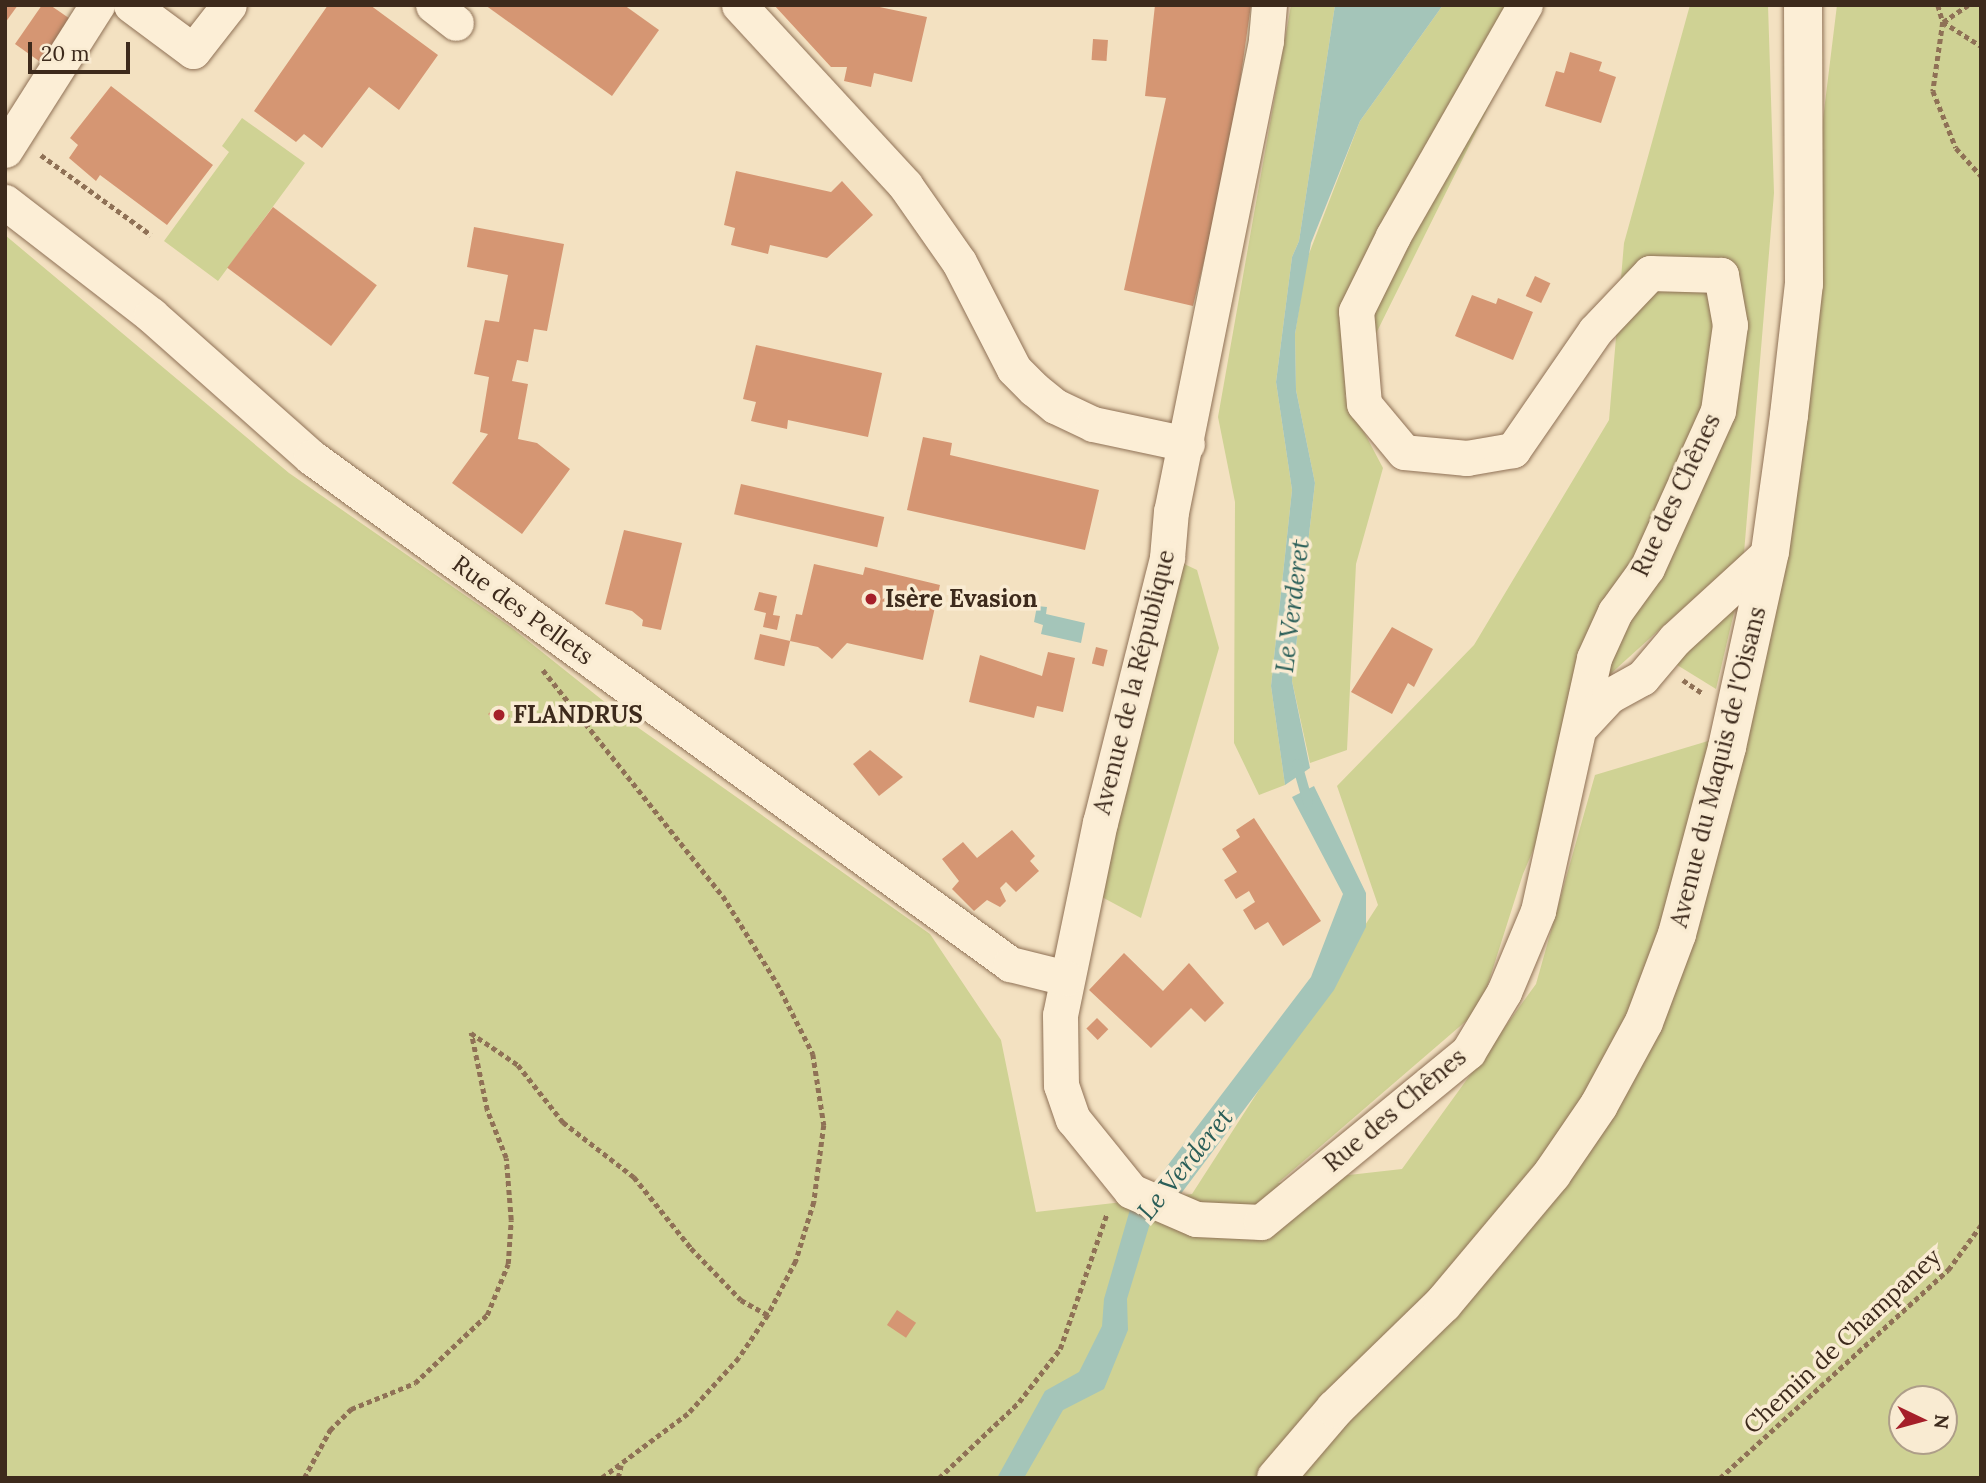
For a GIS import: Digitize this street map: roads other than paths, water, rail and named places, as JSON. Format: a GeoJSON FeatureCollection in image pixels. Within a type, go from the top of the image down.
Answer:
{"type":"FeatureCollection","features":[{"type":"Feature","properties":{"kind":"main road","name":"Avenue du Maquis de l'Oisans"},"geometry":{"type":"LineString","coordinates":[[1276,1478],[1335,1409],[1443,1304],[1500,1239],[1599,1105],[1644,1022],[1677,934],[1735,712],[1770,552],[1804,284],[1803,5]]}},
{"type":"Feature","properties":{"kind":"street"},"geometry":{"type":"LineString","coordinates":[[5,150],[97,5]]}},
{"type":"Feature","properties":{"kind":"street"},"geometry":{"type":"LineString","coordinates":[[131,5],[193,51],[229,5]]}},
{"type":"Feature","properties":{"kind":"street"},"geometry":{"type":"LineString","coordinates":[[739,5],[905,185],[959,262],[1014,369],[1034,389],[1055,406],[1093,424],[1186,444]]}},
{"type":"Feature","properties":{"kind":"street","name":"Avenue de la République"},"geometry":{"type":"LineString","coordinates":[[1125,1184],[1073,1119],[1061,1085],[1060,1015],[1100,822],[1165,571],[1171,511],[1266,41],[1269,5]]}},
{"type":"Feature","properties":{"kind":"street","name":"Rue des Chênes"},"geometry":{"type":"LineString","coordinates":[[1125,1184],[1196,1219],[1261,1222],[1468,1052],[1504,992],[1538,911],[1594,658],[1615,612],[1647,568],[1718,411],[1730,325],[1721,275],[1650,273],[1595,331],[1513,450],[1467,458],[1404,452],[1364,404],[1356,311],[1392,236],[1525,5]]}},
{"type":"Feature","properties":{"kind":"street","name":"Rue des Pellets"},"geometry":{"type":"LineString","coordinates":[[5,202],[151,315],[311,457],[1010,964],[1066,978]]}},
{"type":"Feature","properties":{"kind":"street"},"geometry":{"type":"LineString","coordinates":[[1581,726],[1609,696],[1642,678],[1675,639],[1770,552]]}},
{"type":"Feature","properties":{"kind":"water"},"geometry":{"type":"Polygon","coordinates":[[[1335,5],[1443,5],[1360,121],[1311,243],[1295,334],[1296,390],[1315,483],[1292,681],[1310,768],[1285,785],[1271,686],[1292,490],[1276,382],[1292,257],[1299,241],[1335,5]]]}},
{"type":"Feature","properties":{"kind":"water"},"geometry":{"type":"Polygon","coordinates":[[[1037,606],[1047,607],[1046,614],[1085,623],[1081,643],[1041,634],[1043,625],[1034,622],[1037,606]]]}},
{"type":"Feature","properties":{"kind":"water"},"geometry":{"type":"Polygon","coordinates":[[[1314,786],[1366,893],[1366,927],[1334,990],[1180,1195],[1155,1182],[1311,977],[1343,894],[1292,797],[1314,786]]]}},
{"type":"Feature","properties":{"kind":"water","name":"Le Verderet"},"geometry":{"type":"Polygon","coordinates":[[[1131,1206],[1152,1217],[1127,1299],[1128,1330],[1104,1389],[1063,1410],[1024,1478],[997,1478],[1045,1391],[1079,1372],[1102,1326],[1104,1299],[1131,1206]]]}},
{"type":"Feature","properties":{"kind":"waterway","name":"Le Verderet"},"geometry":{"type":"LineString","coordinates":[[1297,764],[1308,802]]}},
{"type":"Feature","properties":{"kind":"place","name":"Isère Evasion"},"geometry":{"type":"Point","coordinates":[871,599]}},
{"type":"Feature","properties":{"kind":"place","name":"FLANDRUS"},"geometry":{"type":"Point","coordinates":[499,715]}}]}
